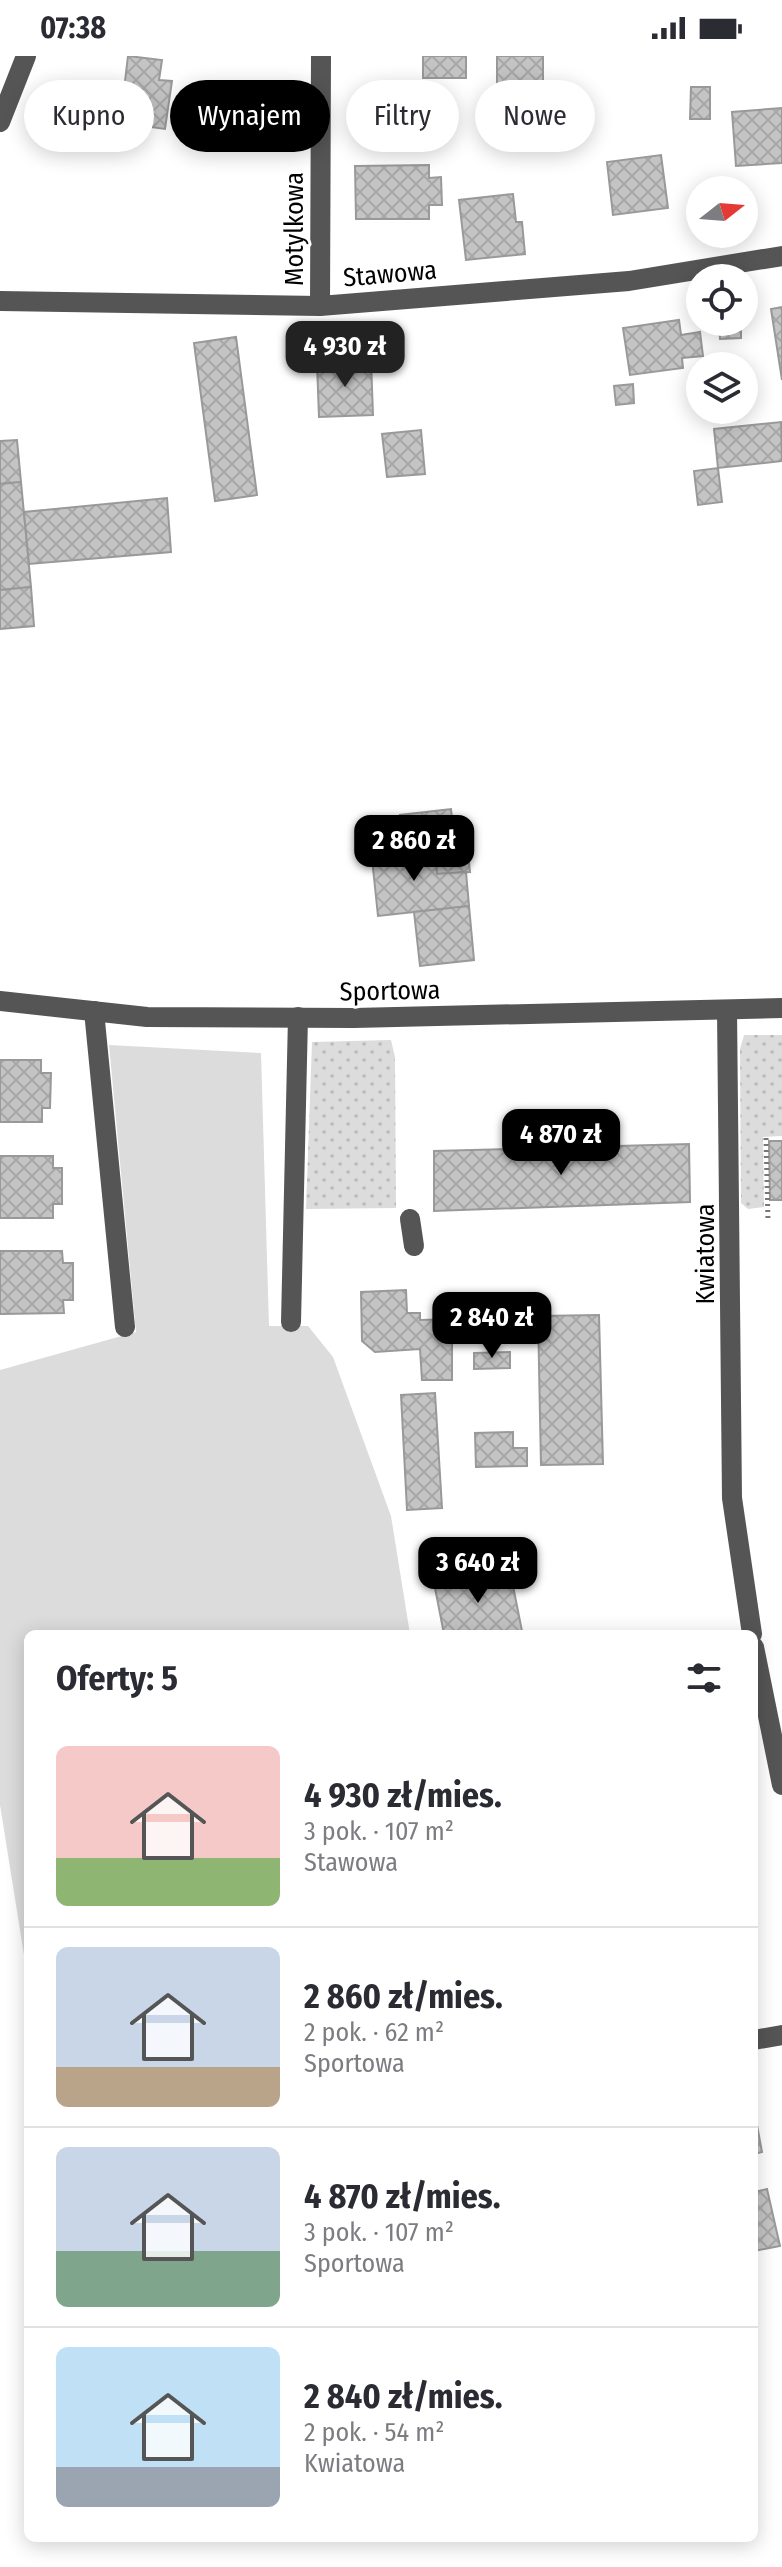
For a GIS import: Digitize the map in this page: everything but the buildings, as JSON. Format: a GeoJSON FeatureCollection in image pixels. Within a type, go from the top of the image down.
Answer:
{"type":"FeatureCollection","features":[{"type":"Feature","properties":{"kind":"street"},"geometry":{"type":"LineString","coordinates":[[0,122],[26,56]]}},
{"type":"Feature","properties":{"kind":"street","name":"Motylkowa"},"geometry":{"type":"LineString","coordinates":[[320,306],[321,56]]}},
{"type":"Feature","properties":{"kind":"street","name":"Stawowa"},"geometry":{"type":"LineString","coordinates":[[0,301],[320,306],[629,281],[782,256]]}},
{"type":"Feature","properties":{"kind":"street","name":"Sportowa"},"geometry":{"type":"LineString","coordinates":[[0,1001],[147,1017],[782,1008]]}},
{"type":"Feature","properties":{"kind":"street","name":"Kwiatowa"},"geometry":{"type":"LineString","coordinates":[[727,1010],[732,1498],[751,1630]]}},
{"type":"Feature","properties":{"kind":"street"},"geometry":{"type":"LineString","coordinates":[[94,1011],[125,1327]]}},
{"type":"Feature","properties":{"kind":"street"},"geometry":{"type":"LineString","coordinates":[[291,1322],[298,1017]]}},
{"type":"Feature","properties":{"kind":"street"},"geometry":{"type":"LineString","coordinates":[[410,1219],[414,1246]]}},
{"type":"Feature","properties":{"kind":"street"},"geometry":{"type":"LineString","coordinates":[[758,1667],[782,1785]]}},
{"type":"Feature","properties":{"kind":"street"},"geometry":{"type":"LineString","coordinates":[[758,2039],[782,2035]]}},
{"type":"Feature","properties":{"kind":"path"},"geometry":{"type":"LineString","coordinates":[[766,1138],[768,1221]]}},
{"type":"Feature","properties":{"kind":"shaded area"},"geometry":{"type":"Polygon","coordinates":[[[744,1035],[782,1035],[782,1136],[763,1137],[764,1207],[748,1209],[741,1203],[740,1049],[744,1035]]]}},
{"type":"Feature","properties":{"kind":"shaded area"},"geometry":{"type":"Polygon","coordinates":[[[391,1040],[395,1057],[396,1208],[306,1209],[312,1042],[391,1040]]]}},
{"type":"Feature","properties":{"kind":"shaded area"},"geometry":{"type":"Polygon","coordinates":[[[109,1045],[261,1053],[269,1326],[308,1326],[333,1357],[391,1516],[409,1630],[24,1630],[24,1955],[0,1805],[0,1370],[136,1332],[109,1045]]]}}]}
